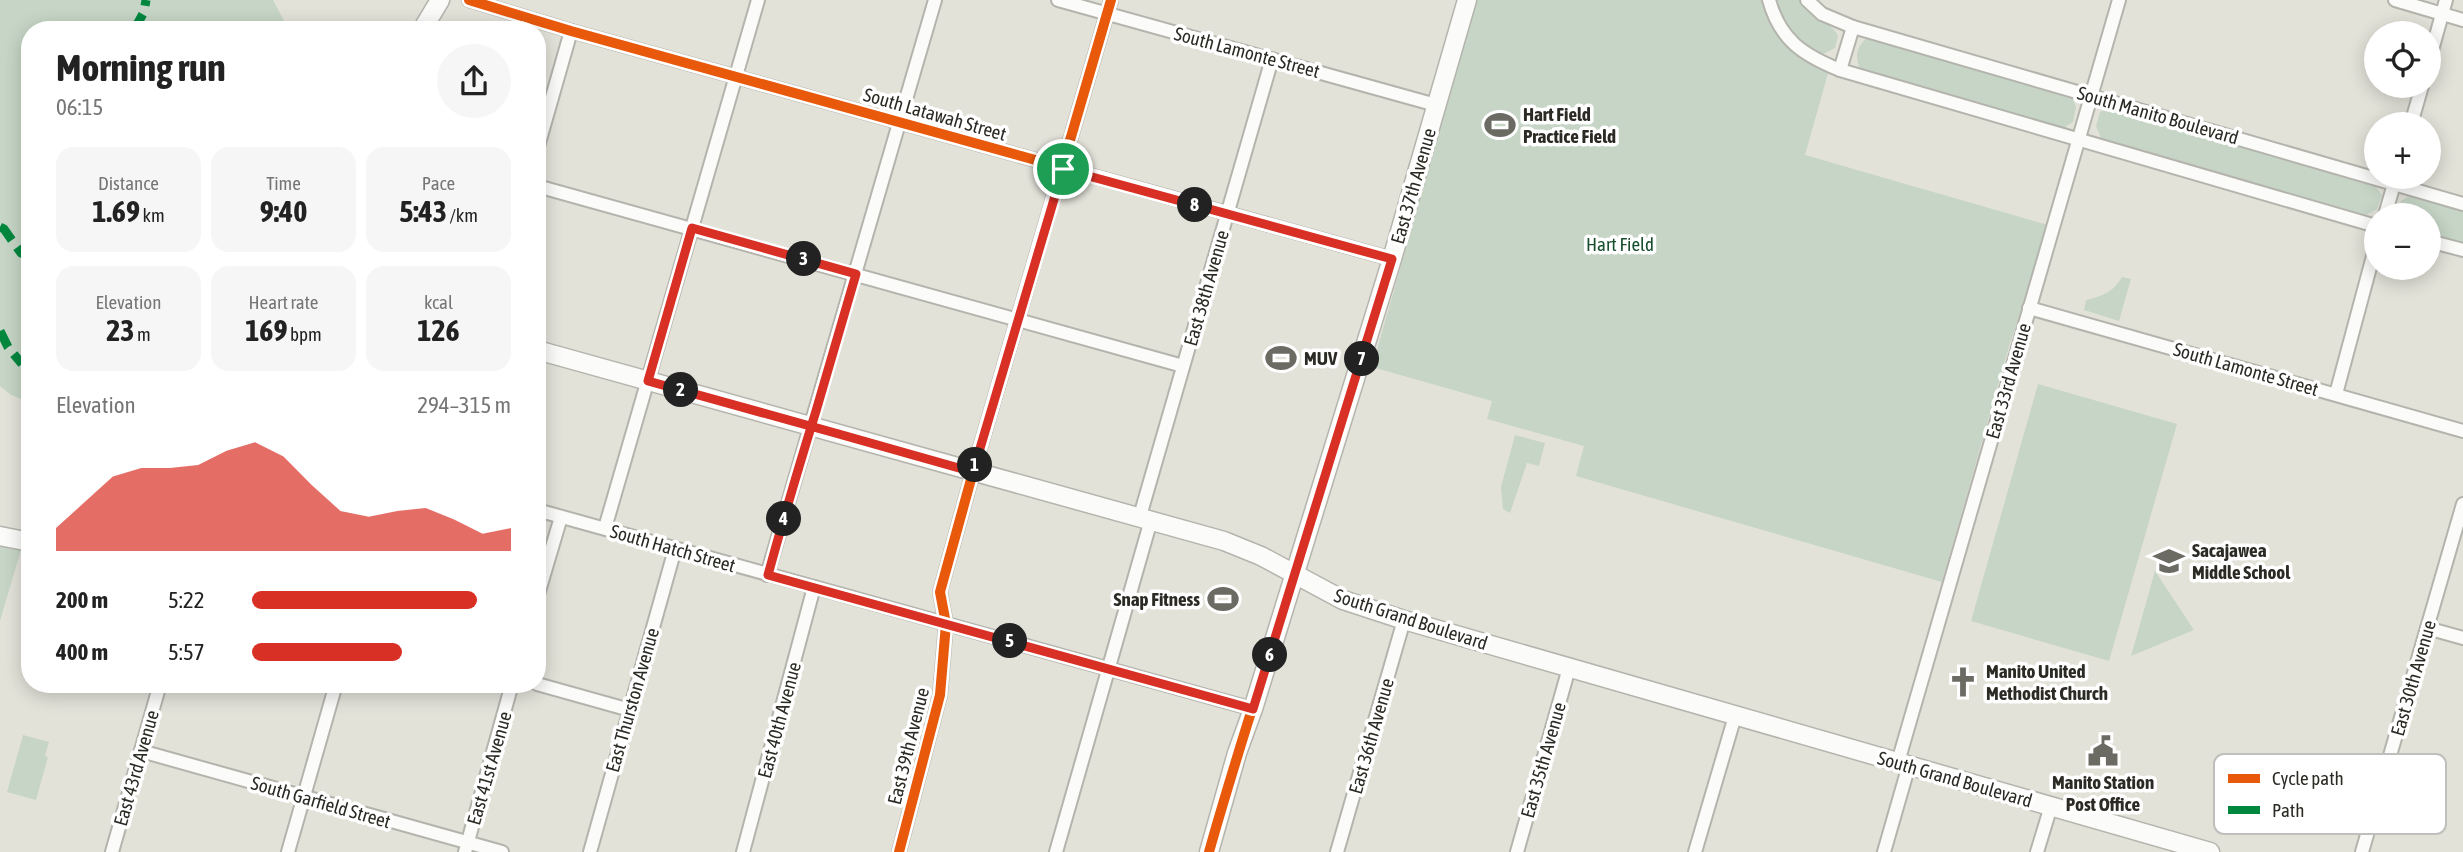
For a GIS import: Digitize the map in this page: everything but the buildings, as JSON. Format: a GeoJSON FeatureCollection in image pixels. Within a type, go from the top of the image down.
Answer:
{"type":"FeatureCollection","features":[{"type":"Feature","properties":{"kind":"main road"},"geometry":{"type":"LineString","coordinates":[[427,21],[440,0]]}},
{"type":"Feature","properties":{"kind":"main road","name":"East 37th Avenue"},"geometry":{"type":"LineString","coordinates":[[1209,852],[1237,753],[1392,259],[1467,0]]}},
{"type":"Feature","properties":{"kind":"main road","name":"South Grand Boulevard"},"geometry":{"type":"LineString","coordinates":[[546,353],[1224,541],[1261,556],[1343,600],[1404,620],[2207,852]]}},
{"type":"Feature","properties":{"kind":"main road"},"geometry":{"type":"LineString","coordinates":[[0,536],[21,540]]}},
{"type":"Feature","properties":{"kind":"street","name":"South Latawah Street"},"geometry":{"type":"LineString","coordinates":[[469,0],[538,21]]}},
{"type":"Feature","properties":{"kind":"street"},"geometry":{"type":"LineString","coordinates":[[605,528],[758,0]]}},
{"type":"Feature","properties":{"kind":"street"},"geometry":{"type":"LineString","coordinates":[[768,575],[935,0]]}},
{"type":"Feature","properties":{"kind":"street","name":"South Lamonte Street"},"geometry":{"type":"LineString","coordinates":[[1058,0],[1436,105]]}},
{"type":"Feature","properties":{"kind":"street","name":"East 39th Avenue"},"geometry":{"type":"LineString","coordinates":[[899,852],[940,695],[946,624],[940,592],[1111,0]]}},
{"type":"Feature","properties":{"kind":"street"},"geometry":{"type":"LineString","coordinates":[[1769,0],[1773,15],[1795,46],[1815,60],[1840,70],[2364,222]]}},
{"type":"Feature","properties":{"kind":"street","name":"South Manito Boulevard"},"geometry":{"type":"LineString","coordinates":[[1807,0],[1822,14],[1853,27],[2364,171]]}},
{"type":"Feature","properties":{"kind":"street","name":"East 33rd Avenue"},"geometry":{"type":"LineString","coordinates":[[1884,852],[1904,764],[2029,308],[2119,0]]}},
{"type":"Feature","properties":{"kind":"street"},"geometry":{"type":"LineString","coordinates":[[2395,0],[2463,20]]}},
{"type":"Feature","properties":{"kind":"street"},"geometry":{"type":"LineString","coordinates":[[2440,21],[2446,0]]}},
{"type":"Feature","properties":{"kind":"street","name":"South Latawah Street"},"geometry":{"type":"LineString","coordinates":[[546,23],[1392,259]]}},
{"type":"Feature","properties":{"kind":"street"},"geometry":{"type":"LineString","coordinates":[[1840,70],[1853,27]]}},
{"type":"Feature","properties":{"kind":"street"},"geometry":{"type":"LineString","coordinates":[[546,118],[571,31]]}},
{"type":"Feature","properties":{"kind":"street","name":"East 38th Avenue"},"geometry":{"type":"LineString","coordinates":[[1056,852],[1109,669],[1184,366],[1272,59]]}},
{"type":"Feature","properties":{"kind":"street"},"geometry":{"type":"LineString","coordinates":[[546,188],[1184,366]]}},
{"type":"Feature","properties":{"kind":"street","name":"South Manito Boulevard"},"geometry":{"type":"LineString","coordinates":[[2420,189],[2463,204]]}},
{"type":"Feature","properties":{"kind":"street"},"geometry":{"type":"LineString","coordinates":[[2441,244],[2463,250]]}},
{"type":"Feature","properties":{"kind":"street"},"geometry":{"type":"LineString","coordinates":[[2336,394],[2367,280]]}},
{"type":"Feature","properties":{"kind":"street","name":"South Lamonte Street"},"geometry":{"type":"LineString","coordinates":[[2029,308],[2463,431]]}},
{"type":"Feature","properties":{"kind":"street","name":"East 30th Avenue"},"geometry":{"type":"LineString","coordinates":[[2390,754],[2463,505]]}},
{"type":"Feature","properties":{"kind":"street","name":"South Hatch Street"},"geometry":{"type":"LineString","coordinates":[[546,513],[1253,709]]}},
{"type":"Feature","properties":{"kind":"street"},"geometry":{"type":"LineString","coordinates":[[546,568],[561,517]]}},
{"type":"Feature","properties":{"kind":"street","name":"East Thurston Avenue"},"geometry":{"type":"LineString","coordinates":[[595,851],[630,710],[675,549]]}},
{"type":"Feature","properties":{"kind":"street","name":"East 40th Avenue"},"geometry":{"type":"LineString","coordinates":[[743,852],[814,587]]}},
{"type":"Feature","properties":{"kind":"street","name":"East 36th Avenue"},"geometry":{"type":"LineString","coordinates":[[1337,852],[1404,620]]}},
{"type":"Feature","properties":{"kind":"street"},"geometry":{"type":"LineString","coordinates":[[2427,628],[2463,638]]}},
{"type":"Feature","properties":{"kind":"street","name":"East 35th Avenue"},"geometry":{"type":"LineString","coordinates":[[1517,852],[1569,668]]}},
{"type":"Feature","properties":{"kind":"street"},"geometry":{"type":"LineString","coordinates":[[546,687],[630,710]]}},
{"type":"Feature","properties":{"kind":"street","name":"East 43rd Avenue"},"geometry":{"type":"LineString","coordinates":[[112,852],[157,693]]}},
{"type":"Feature","properties":{"kind":"street"},"geometry":{"type":"LineString","coordinates":[[288,852],[333,693]]}},
{"type":"Feature","properties":{"kind":"street","name":"East 41st Avenue"},"geometry":{"type":"LineString","coordinates":[[466,847],[509,693]]}},
{"type":"Feature","properties":{"kind":"street"},"geometry":{"type":"LineString","coordinates":[[1695,852],[1735,716]]}},
{"type":"Feature","properties":{"kind":"street","name":"South Garfield Street"},"geometry":{"type":"LineString","coordinates":[[141,751],[466,847],[502,852]]}},
{"type":"Feature","properties":{"kind":"street"},"geometry":{"type":"LineString","coordinates":[[2038,852],[2051,806]]}},
{"type":"Feature","properties":{"kind":"street","name":"East 30th Avenue"},"geometry":{"type":"LineString","coordinates":[[2362,852],[2367,834]]}},
{"type":"Feature","properties":{"kind":"green space"},"geometry":{"type":"Polygon","coordinates":[[[0,0],[273,0],[284,21],[21,21],[21,399],[0,386],[0,0]]]}},
{"type":"Feature","properties":{"kind":"green space","name":"Hart Field"},"geometry":{"type":"Polygon","coordinates":[[[1477,0],[1764,0],[1767,12],[1829,70],[1805,155],[2048,225],[2010,343],[1942,582],[1576,476],[1584,446],[1487,419],[1492,401],[1372,367],[1477,0]]]}},
{"type":"Feature","properties":{"kind":"green space"},"geometry":{"type":"Polygon","coordinates":[[[1776,0],[1801,0],[1835,31],[1838,36],[1835,48],[1823,54],[1806,46],[1787,26],[1776,0]]]}},
{"type":"Feature","properties":{"kind":"green space"},"geometry":{"type":"Polygon","coordinates":[[[1868,37],[2071,95],[2076,107],[2073,122],[2062,129],[1861,71],[1857,52],[1868,37]]]}},
{"type":"Feature","properties":{"kind":"green space"},"geometry":{"type":"Polygon","coordinates":[[[2110,107],[2364,183],[2364,189],[2377,189],[2382,195],[2379,203],[2364,203],[2364,214],[2101,138],[2096,126],[2100,112],[2110,107]]]}},
{"type":"Feature","properties":{"kind":"green space"},"geometry":{"type":"Polygon","coordinates":[[[2409,196],[2434,203],[2400,203],[2409,196]]]}},
{"type":"Feature","properties":{"kind":"green space"},"geometry":{"type":"Polygon","coordinates":[[[2441,205],[2463,211],[2463,244],[2441,238],[2441,205]]]}},
{"type":"Feature","properties":{"kind":"green space"},"geometry":{"type":"Polygon","coordinates":[[[2122,277],[2131,279],[2119,321],[2084,310],[2086,300],[2107,293],[2122,277]]]}},
{"type":"Feature","properties":{"kind":"green space"},"geometry":{"type":"Polygon","coordinates":[[[2038,384],[2177,424],[2109,661],[1971,621],[2038,384]]]}},
{"type":"Feature","properties":{"kind":"green space"},"geometry":{"type":"Polygon","coordinates":[[[1515,435],[1545,443],[1539,466],[1527,463],[1510,513],[1503,509],[1501,487],[1515,435]]]}},
{"type":"Feature","properties":{"kind":"green space"},"geometry":{"type":"Polygon","coordinates":[[[0,546],[21,550],[0,621],[0,546]]]}},
{"type":"Feature","properties":{"kind":"green space"},"geometry":{"type":"Polygon","coordinates":[[[2155,571],[2194,630],[2131,656],[2155,571]]]}},
{"type":"Feature","properties":{"kind":"green space"},"geometry":{"type":"Polygon","coordinates":[[[23,735],[49,742],[45,756],[48,757],[36,800],[7,792],[23,735]]]}},
{"type":"Feature","properties":{"kind":"marked path"},"geometry":{"type":"LineString","coordinates":[[139,21],[146,0]]}},
{"type":"Feature","properties":{"kind":"marked path"},"geometry":{"type":"LineString","coordinates":[[0,227],[21,253]]}},
{"type":"Feature","properties":{"kind":"marked path"},"geometry":{"type":"LineString","coordinates":[[0,331],[8,347],[21,363]]}},
{"type":"Feature","properties":{"kind":"cycle path"},"geometry":{"type":"LineString","coordinates":[[469,0],[538,21]]}},
{"type":"Feature","properties":{"kind":"cycle path"},"geometry":{"type":"LineString","coordinates":[[899,852],[940,695],[946,624],[940,592],[1111,0]]}},
{"type":"Feature","properties":{"kind":"cycle path"},"geometry":{"type":"LineString","coordinates":[[546,23],[1392,259]]}},
{"type":"Feature","properties":{"kind":"cycle path"},"geometry":{"type":"LineString","coordinates":[[1209,852],[1294,574]]}},
{"type":"Feature","properties":{"kind":"place","name":"Hart Field Practice Field"},"geometry":{"type":"Point","coordinates":[1500,125]}},
{"type":"Feature","properties":{"kind":"place","name":"MUV"},"geometry":{"type":"Point","coordinates":[1281,358]}},
{"type":"Feature","properties":{"kind":"place","name":"Sacajawea Middle School"},"geometry":{"type":"Point","coordinates":[2169,561]}},
{"type":"Feature","properties":{"kind":"place","name":"Snap Fitness"},"geometry":{"type":"Point","coordinates":[1223,599]}},
{"type":"Feature","properties":{"kind":"place","name":"Manito United Methodist Church"},"geometry":{"type":"Point","coordinates":[1963,682]}},
{"type":"Feature","properties":{"kind":"place","name":"Manito Station Post Office"},"geometry":{"type":"Point","coordinates":[2103,751]}},
{"type":"Feature","properties":{"kind":"route"},"geometry":{"type":"LineString","coordinates":[[1063,169],[973,472],[892,449],[811,426],[730,403],[648,381],[692,228],[856,274],[811,426],[808,438],[789,500],[768,575],[1253,709],[1392,259],[1063,169]]}}]}
